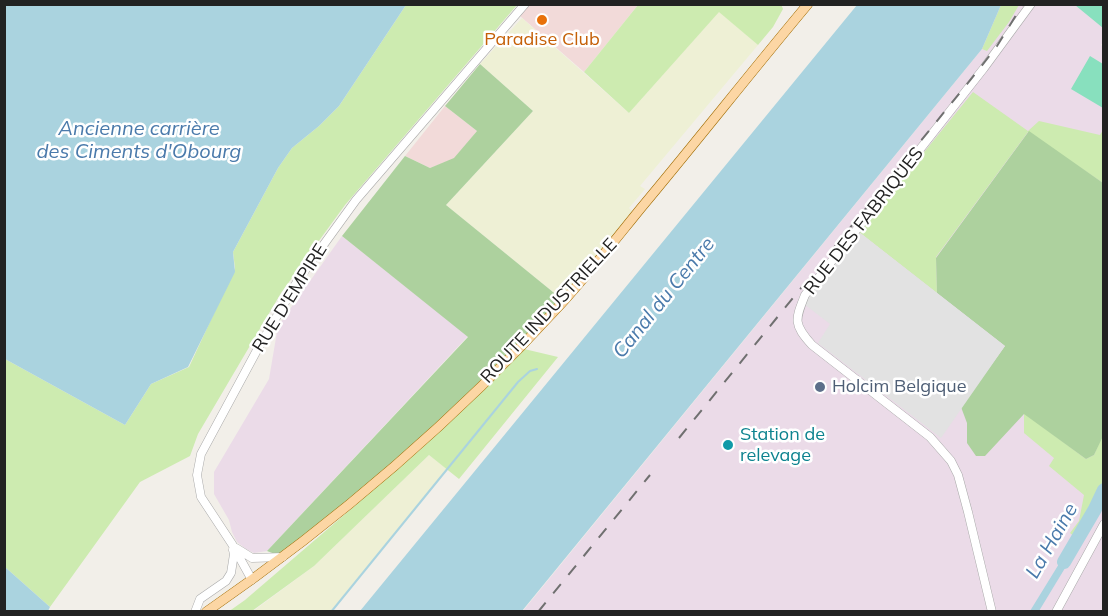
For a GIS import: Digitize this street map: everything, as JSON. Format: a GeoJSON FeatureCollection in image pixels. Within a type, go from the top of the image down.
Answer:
{"type":"FeatureCollection","features":[{"type":"Feature","properties":{"kind":"main road","name":"ROUTE INDUSTRIELLE"},"geometry":{"type":"LineString","coordinates":[[252,580],[318,529],[402,458],[474,393],[532,335],[602,256],[808,4]]}},
{"type":"Feature","properties":{"kind":"main road"},"geometry":{"type":"LineString","coordinates":[[206,612],[252,580]]}},
{"type":"Feature","properties":{"kind":"street","name":"RUE D'EMPIRE"},"geometry":{"type":"LineString","coordinates":[[252,580],[232,544],[201,497],[198,486],[198,465],[203,449],[298,280],[356,200],[525,4]]}},
{"type":"Feature","properties":{"kind":"street","name":"RUE DES FABRIQUES"},"geometry":{"type":"LineString","coordinates":[[992,612],[958,475],[951,461],[930,437],[812,345],[802,334],[797,314],[810,288],[984,68],[1030,4]]}},
{"type":"Feature","properties":{"kind":"street"},"geometry":{"type":"LineString","coordinates":[[1056,612],[1104,525]]}},
{"type":"Feature","properties":{"kind":"street"},"geometry":{"type":"LineString","coordinates":[[232,544],[252,558],[283,557]]}},
{"type":"Feature","properties":{"kind":"street"},"geometry":{"type":"LineString","coordinates":[[195,612],[200,599],[226,581],[231,573],[234,554],[232,544]]}},
{"type":"Feature","properties":{"kind":"shaded area"},"geometry":{"type":"Polygon","coordinates":[[[529,5],[638,5],[584,72],[520,16],[529,5]]]}},
{"type":"Feature","properties":{"kind":"shaded area"},"geometry":{"type":"Polygon","coordinates":[[[1001,5],[1103,5],[1103,42],[1101,45],[1104,47],[1103,611],[522,612],[982,49],[1001,5]]]}},
{"type":"Feature","properties":{"kind":"shaded area"},"geometry":{"type":"Polygon","coordinates":[[[445,106],[477,131],[454,159],[430,168],[405,156],[445,106]]]}},
{"type":"Feature","properties":{"kind":"shaded area"},"geometry":{"type":"Polygon","coordinates":[[[859,232],[1005,346],[941,438],[818,343],[830,324],[804,304],[859,232]]]}},
{"type":"Feature","properties":{"kind":"shaded area"},"geometry":{"type":"Polygon","coordinates":[[[342,236],[468,336],[267,551],[254,553],[237,542],[232,532],[229,520],[214,494],[214,472],[269,379],[278,326],[342,236]]]}},
{"type":"Feature","properties":{"kind":"green space"},"geometry":{"type":"Polygon","coordinates":[[[781,4],[783,9],[773,27],[758,45],[719,12],[629,113],[584,72],[638,5],[781,4]]]}},
{"type":"Feature","properties":{"kind":"green space"},"geometry":{"type":"Polygon","coordinates":[[[406,5],[517,5],[345,205],[281,293],[198,434],[190,456],[140,482],[50,607],[5,567],[5,359],[125,425],[151,384],[189,367],[235,268],[233,252],[278,168],[292,148],[339,106],[406,5]]]}},
{"type":"Feature","properties":{"kind":"green space"},"geometry":{"type":"Polygon","coordinates":[[[1001,5],[1019,5],[987,51],[982,49],[1001,5]]]}},
{"type":"Feature","properties":{"kind":"green space"},"geometry":{"type":"Polygon","coordinates":[[[1075,5],[1103,5],[1103,28],[1075,5]]]}},
{"type":"Feature","properties":{"kind":"green space"},"geometry":{"type":"Polygon","coordinates":[[[719,11],[758,45],[640,186],[645,189],[629,208],[636,215],[564,301],[446,205],[533,111],[480,64],[522,18],[629,113],[719,11]]]}},
{"type":"Feature","properties":{"kind":"green space"},"geometry":{"type":"Polygon","coordinates":[[[1090,56],[1103,64],[1103,108],[1071,89],[1090,56]]]}},
{"type":"Feature","properties":{"kind":"green space"},"geometry":{"type":"Polygon","coordinates":[[[480,64],[533,111],[446,205],[564,301],[474,393],[283,557],[267,551],[468,337],[342,236],[405,156],[430,168],[454,158],[477,131],[445,106],[480,64]]]}},
{"type":"Feature","properties":{"kind":"green space"},"geometry":{"type":"Polygon","coordinates":[[[973,92],[1028,131],[1039,121],[1100,135],[1103,130],[1103,183],[1028,132],[936,257],[937,293],[859,232],[973,92]]]}},
{"type":"Feature","properties":{"kind":"green space"},"geometry":{"type":"Polygon","coordinates":[[[1029,131],[1103,183],[1104,434],[1094,455],[1086,459],[1024,414],[985,456],[976,456],[967,443],[967,423],[961,407],[1005,346],[937,293],[936,258],[1029,131]]]}},
{"type":"Feature","properties":{"kind":"green space"},"geometry":{"type":"Polygon","coordinates":[[[520,348],[558,357],[459,479],[429,455],[314,566],[252,611],[228,612],[245,600],[421,449],[520,348]]]}},
{"type":"Feature","properties":{"kind":"green space"},"geometry":{"type":"Polygon","coordinates":[[[1024,413],[1086,459],[1094,455],[1103,434],[1103,503],[1081,542],[1070,533],[1079,521],[1084,495],[1049,466],[1054,458],[1024,433],[1024,413]]]}},
{"type":"Feature","properties":{"kind":"green space"},"geometry":{"type":"Polygon","coordinates":[[[429,455],[447,469],[331,611],[252,612],[314,566],[429,455]]]}},
{"type":"Feature","properties":{"kind":"water","name":"Ancienne carrière des Ciments d'Obourg"},"geometry":{"type":"Polygon","coordinates":[[[5,4],[406,5],[339,106],[292,148],[278,168],[233,252],[235,272],[188,367],[151,384],[125,425],[5,359],[5,4]]]}},
{"type":"Feature","properties":{"kind":"water","name":"Canal du Centre"},"geometry":{"type":"Polygon","coordinates":[[[857,5],[1001,5],[982,49],[522,611],[360,611],[857,5]]]}},
{"type":"Feature","properties":{"kind":"water"},"geometry":{"type":"Polygon","coordinates":[[[1070,546],[1076,550],[1039,611],[1030,611],[1070,546]]]}},
{"type":"Feature","properties":{"kind":"water"},"geometry":{"type":"Polygon","coordinates":[[[5,567],[50,607],[48,611],[5,611],[5,567]]]}},
{"type":"Feature","properties":{"kind":"waterway"},"geometry":{"type":"LineString","coordinates":[[331,612],[518,382],[530,371],[537,369]]}},
{"type":"Feature","properties":{"kind":"waterway","name":"La Haine"},"geometry":{"type":"LineString","coordinates":[[1064,562],[1104,490]]}},
{"type":"Feature","properties":{"kind":"railway"},"geometry":{"type":"LineString","coordinates":[[679,438],[976,73],[997,46],[1023,4]]}},
{"type":"Feature","properties":{"kind":"railway"},"geometry":{"type":"LineString","coordinates":[[538,612],[650,475]]}},
{"type":"Feature","properties":{"kind":"place","name":"Paradise Club"},"geometry":{"type":"Point","coordinates":[542,20]}},
{"type":"Feature","properties":{"kind":"place","name":"Holcim Belgique"},"geometry":{"type":"Point","coordinates":[820,387]}},
{"type":"Feature","properties":{"kind":"place","name":"Station de relevage"},"geometry":{"type":"Point","coordinates":[728,445]}}]}
